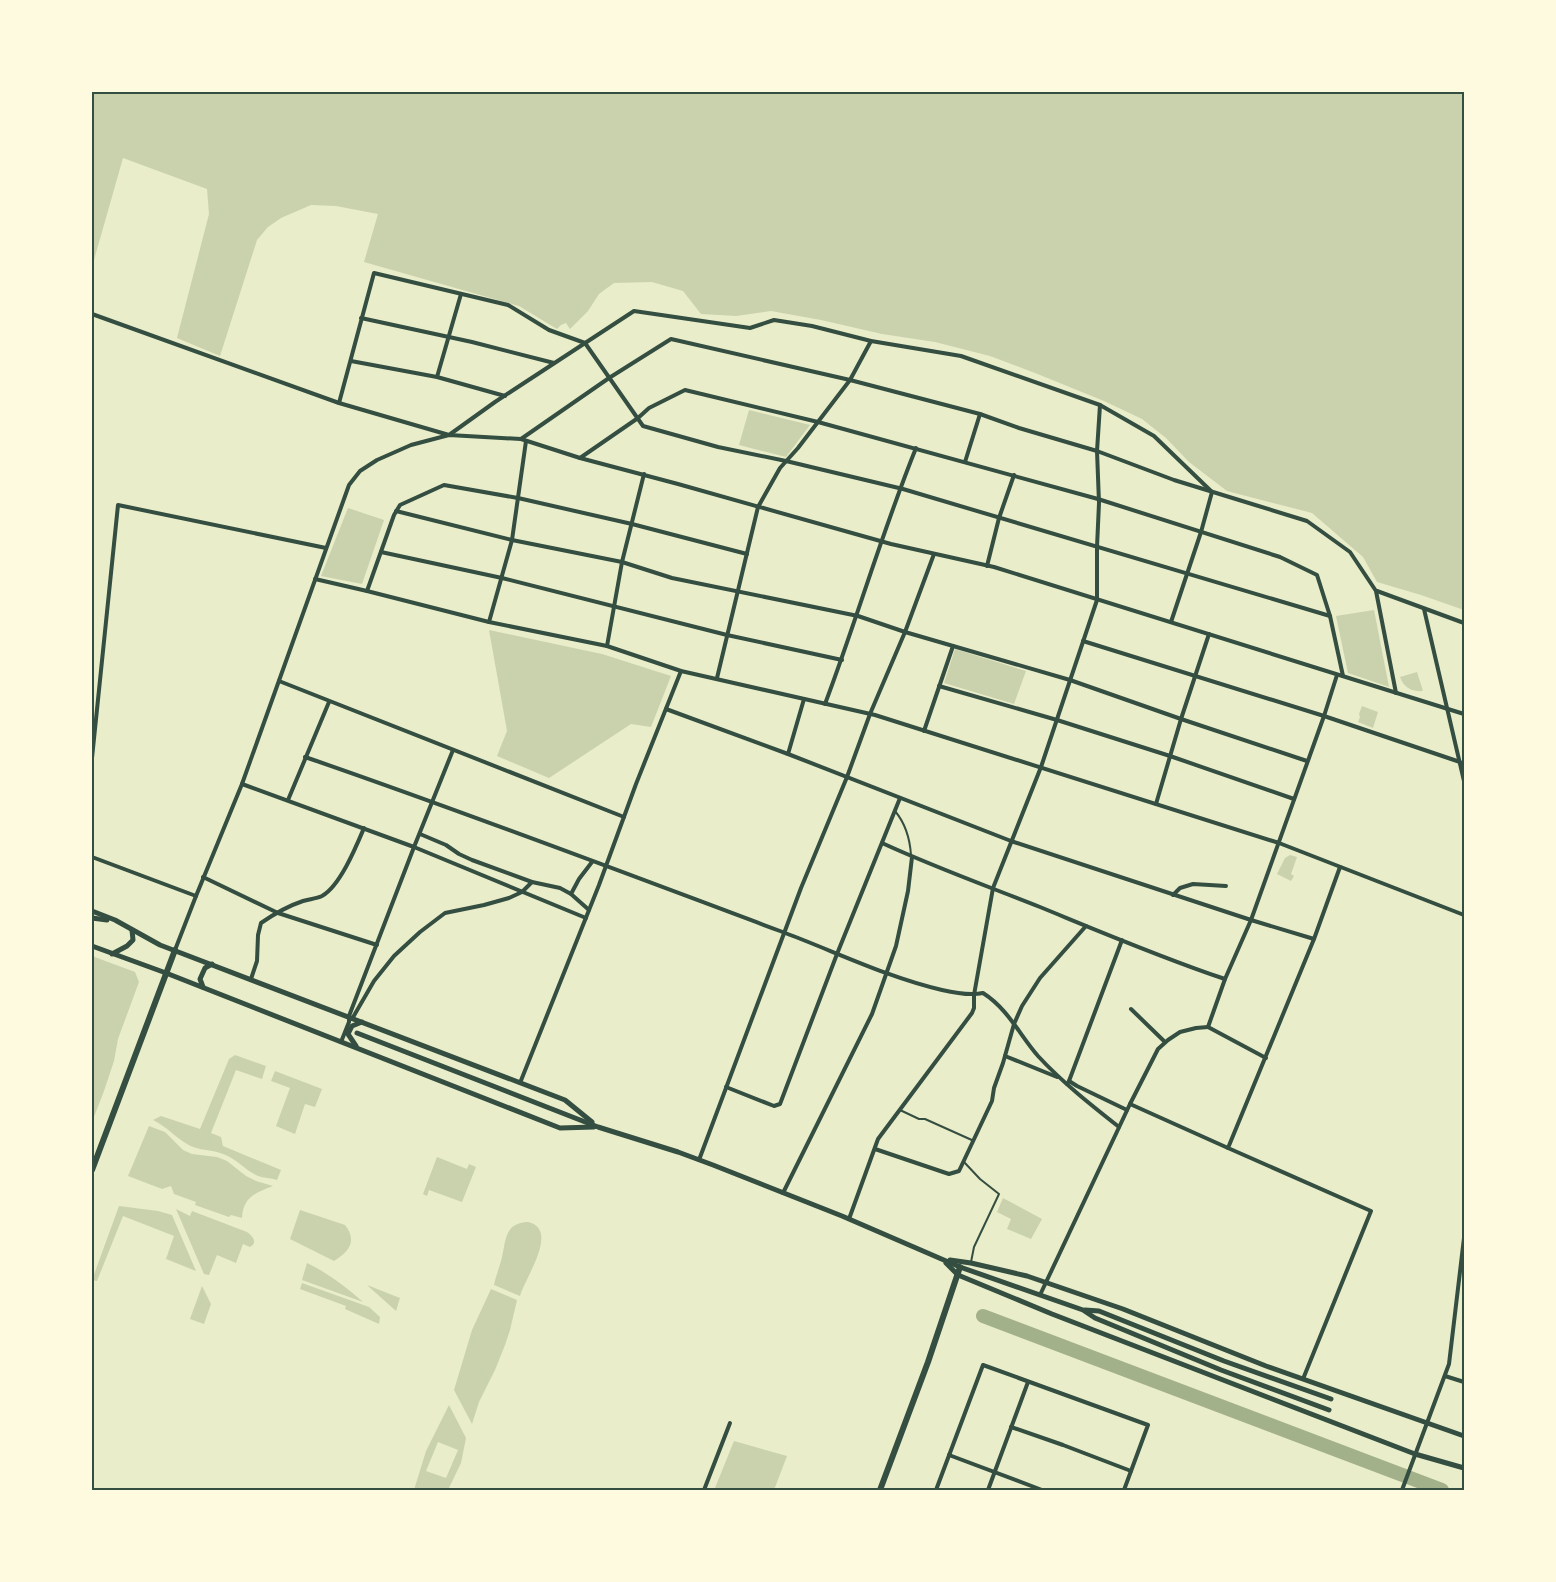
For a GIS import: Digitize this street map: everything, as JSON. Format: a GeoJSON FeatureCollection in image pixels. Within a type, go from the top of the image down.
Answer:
{"type":"FeatureCollection","features":[{"type":"Feature","properties":{"kind":"main road"},"geometry":{"type":"LineString","coordinates":[[92,911],[115,920],[160,945],[565,1100],[598,1127]]}},
{"type":"Feature","properties":{"kind":"main road"},"geometry":{"type":"LineString","coordinates":[[92,918],[115,920]]}},
{"type":"Feature","properties":{"kind":"main road"},"geometry":{"type":"LineString","coordinates":[[112,954],[133,940],[132,930]]}},
{"type":"Feature","properties":{"kind":"main road"},"geometry":{"type":"LineString","coordinates":[[92,946],[203,987],[560,1128],[598,1127]]}},
{"type":"Feature","properties":{"kind":"main road"},"geometry":{"type":"LineString","coordinates":[[92,1170],[176,950]]}},
{"type":"Feature","properties":{"kind":"main road"},"geometry":{"type":"LineString","coordinates":[[203,987],[200,979],[205,968],[212,964]]}},
{"type":"Feature","properties":{"kind":"main road"},"geometry":{"type":"LineString","coordinates":[[358,1049],[348,1034],[351,1026],[362,1022]]}},
{"type":"Feature","properties":{"kind":"main road"},"geometry":{"type":"LineString","coordinates":[[357,1034],[598,1127],[699,1160],[849,1219],[970,1271],[1083,1310],[1095,1318],[1221,1370],[1329,1410]]}},
{"type":"Feature","properties":{"kind":"main road"},"geometry":{"type":"LineString","coordinates":[[942,1259],[1027,1276],[1123,1309],[1303,1380],[1464,1436]]}},
{"type":"Feature","properties":{"kind":"main road"},"geometry":{"type":"LineString","coordinates":[[942,1259],[958,1275],[1052,1314],[1415,1454],[1464,1468]]}},
{"type":"Feature","properties":{"kind":"main road"},"geometry":{"type":"LineString","coordinates":[[880,1491],[928,1362],[960,1267]]}},
{"type":"Feature","properties":{"kind":"main road"},"geometry":{"type":"LineString","coordinates":[[1083,1310],[1099,1311],[1224,1361],[1331,1399]]}},
{"type":"Feature","properties":{"kind":"street"},"geometry":{"type":"LineString","coordinates":[[339,403],[374,273],[508,305],[549,330],[585,343],[643,426],[718,447],[900,488],[1330,616]]}},
{"type":"Feature","properties":{"kind":"street"},"geometry":{"type":"LineString","coordinates":[[437,377],[461,294]]}},
{"type":"Feature","properties":{"kind":"street"},"geometry":{"type":"LineString","coordinates":[[176,950],[203,877],[242,784],[349,485],[360,471],[377,460],[411,445],[449,435],[634,311],[750,328],[774,320],[961,357],[1100,405],[1154,436],[1212,492]]}},
{"type":"Feature","properties":{"kind":"street"},"geometry":{"type":"LineString","coordinates":[[92,312],[339,403],[449,435],[523,440],[882,542],[987,566],[1464,714]]}},
{"type":"Feature","properties":{"kind":"street"},"geometry":{"type":"LineString","coordinates":[[362,318],[555,363]]}},
{"type":"Feature","properties":{"kind":"street"},"geometry":{"type":"LineString","coordinates":[[489,622],[512,540],[523,440],[609,378],[671,339],[850,380],[980,414],[1097,451],[1174,480],[1307,521],[1350,552],[1376,591],[1396,693]]}},
{"type":"Feature","properties":{"kind":"street"},"geometry":{"type":"LineString","coordinates":[[717,678],[758,507],[780,468],[850,380],[871,341]]}},
{"type":"Feature","properties":{"kind":"street"},"geometry":{"type":"LineString","coordinates":[[351,361],[437,377],[505,396]]}},
{"type":"Feature","properties":{"kind":"street"},"geometry":{"type":"LineString","coordinates":[[580,458],[649,408],[685,390],[818,422],[1014,475],[1098,499],[1280,557],[1317,575],[1330,616],[1344,676]]}},
{"type":"Feature","properties":{"kind":"street"},"geometry":{"type":"LineString","coordinates":[[849,1219],[878,1139],[972,1014],[974,1008],[974,995],[993,888],[1041,767],[1097,600],[1097,451],[1100,405]]}},
{"type":"Feature","properties":{"kind":"street"},"geometry":{"type":"LineString","coordinates":[[965,462],[980,414]]}},
{"type":"Feature","properties":{"kind":"street"},"geometry":{"type":"LineString","coordinates":[[825,704],[916,448]]}},
{"type":"Feature","properties":{"kind":"street"},"geometry":{"type":"LineString","coordinates":[[607,646],[622,561],[644,474]]}},
{"type":"Feature","properties":{"kind":"street"},"geometry":{"type":"LineString","coordinates":[[987,566],[999,518],[1014,475]]}},
{"type":"Feature","properties":{"kind":"street"},"geometry":{"type":"LineString","coordinates":[[367,591],[400,505],[444,485],[518,498],[632,524],[747,554]]}},
{"type":"Feature","properties":{"kind":"street"},"geometry":{"type":"LineString","coordinates":[[1171,622],[1212,492]]}},
{"type":"Feature","properties":{"kind":"street"},"geometry":{"type":"LineString","coordinates":[[92,758],[118,506],[326,548]]}},
{"type":"Feature","properties":{"kind":"street"},"geometry":{"type":"LineString","coordinates":[[396,511],[512,540],[622,561],[672,578],[858,616],[1070,680],[1307,761]]}},
{"type":"Feature","properties":{"kind":"street"},"geometry":{"type":"LineString","coordinates":[[381,552],[502,578],[727,635],[842,660]]}},
{"type":"Feature","properties":{"kind":"street"},"geometry":{"type":"LineString","coordinates":[[699,1160],[785,932],[934,554]]}},
{"type":"Feature","properties":{"kind":"street"},"geometry":{"type":"LineString","coordinates":[[315,579],[489,622],[607,646],[681,670],[870,714],[1279,843],[1464,915]]}},
{"type":"Feature","properties":{"kind":"street"},"geometry":{"type":"LineString","coordinates":[[1376,591],[1464,623]]}},
{"type":"Feature","properties":{"kind":"street"},"geometry":{"type":"LineString","coordinates":[[1424,609],[1464,781]]}},
{"type":"Feature","properties":{"kind":"street"},"geometry":{"type":"LineString","coordinates":[[1156,804],[1209,634]]}},
{"type":"Feature","properties":{"kind":"street"},"geometry":{"type":"LineString","coordinates":[[1083,641],[1324,716],[1460,762]]}},
{"type":"Feature","properties":{"kind":"street"},"geometry":{"type":"LineString","coordinates":[[924,731],[953,646]]}},
{"type":"Feature","properties":{"kind":"street"},"geometry":{"type":"LineString","coordinates":[[520,1083],[681,670]]}},
{"type":"Feature","properties":{"kind":"street"},"geometry":{"type":"LineString","coordinates":[[1208,1027],[1225,979],[1251,921],[1337,675]]}},
{"type":"Feature","properties":{"kind":"street"},"geometry":{"type":"LineString","coordinates":[[279,681],[624,817]]}},
{"type":"Feature","properties":{"kind":"street"},"geometry":{"type":"LineString","coordinates":[[939,686],[1057,720],[1294,799]]}},
{"type":"Feature","properties":{"kind":"street"},"geometry":{"type":"LineString","coordinates":[[788,754],[804,699]]}},
{"type":"Feature","properties":{"kind":"street"},"geometry":{"type":"LineString","coordinates":[[288,800],[329,702]]}},
{"type":"Feature","properties":{"kind":"street"},"geometry":{"type":"LineString","coordinates":[[666,709],[1011,841],[1251,921],[1314,939]]}},
{"type":"Feature","properties":{"kind":"street"},"geometry":{"type":"LineString","coordinates":[[341,1042],[376,945],[453,750]]}},
{"type":"Feature","properties":{"kind":"street"},"geometry":{"type":"LineString","coordinates":[[305,757],[433,801],[923,986],[974,995],[983,993],[996,1002],[1058,1077]]}},
{"type":"Feature","properties":{"kind":"street"},"geometry":{"type":"LineString","coordinates":[[242,784],[414,847],[586,918]]}},
{"type":"Feature","properties":{"kind":"street"},"geometry":{"type":"LineString","coordinates":[[726,1087],[774,1106],[780,1104],[900,798]]}},
{"type":"Feature","properties":{"kind":"street"},"geometry":{"type":"LineString","coordinates":[[251,979],[257,961],[261,923],[302,902],[322,896],[335,884],[353,854],[364,828]]}},
{"type":"Feature","properties":{"kind":"street"},"geometry":{"type":"LineString","coordinates":[[420,834],[472,860],[532,882],[560,888],[571,894],[589,910]]}},
{"type":"Feature","properties":{"kind":"street"},"geometry":{"type":"LineString","coordinates":[[882,843],[1186,966],[1225,979]]}},
{"type":"Feature","properties":{"kind":"street"},"geometry":{"type":"LineString","coordinates":[[92,857],[196,896]]}},
{"type":"Feature","properties":{"kind":"street"},"geometry":{"type":"LineString","coordinates":[[783,1193],[872,1014],[902,923],[912,857]]}},
{"type":"Feature","properties":{"kind":"street"},"geometry":{"type":"LineString","coordinates":[[571,894],[592,862]]}},
{"type":"Feature","properties":{"kind":"street"},"geometry":{"type":"LineString","coordinates":[[1228,1148],[1314,939],[1340,867]]}},
{"type":"Feature","properties":{"kind":"street"},"geometry":{"type":"LineString","coordinates":[[203,877],[278,913],[376,945]]}},
{"type":"Feature","properties":{"kind":"street"},"geometry":{"type":"LineString","coordinates":[[350,1019],[374,981],[394,956],[445,913],[509,897],[522,892],[532,882]]}},
{"type":"Feature","properties":{"kind":"street"},"geometry":{"type":"LineString","coordinates":[[1173,895],[1180,888],[1193,884],[1226,886]]}},
{"type":"Feature","properties":{"kind":"street"},"geometry":{"type":"LineString","coordinates":[[874,1149],[949,1174],[958,1171],[992,1101],[1014,1024],[1022,1005],[1040,978],[1086,926]]}},
{"type":"Feature","properties":{"kind":"street"},"geometry":{"type":"LineString","coordinates":[[1068,1082],[1122,940]]}},
{"type":"Feature","properties":{"kind":"street"},"geometry":{"type":"LineString","coordinates":[[1131,1009],[1165,1042]]}},
{"type":"Feature","properties":{"kind":"street"},"geometry":{"type":"LineString","coordinates":[[1040,1295],[1158,1049],[1179,1032],[1208,1027],[1266,1058]]}},
{"type":"Feature","properties":{"kind":"street"},"geometry":{"type":"LineString","coordinates":[[1005,1056],[1058,1077],[1127,1110]]}},
{"type":"Feature","properties":{"kind":"street"},"geometry":{"type":"LineString","coordinates":[[1068,1082],[1119,1127]]}},
{"type":"Feature","properties":{"kind":"street"},"geometry":{"type":"LineString","coordinates":[[1130,1104],[1371,1211],[1303,1380]]}},
{"type":"Feature","properties":{"kind":"street"},"geometry":{"type":"LineString","coordinates":[[1402,1490],[1449,1364],[1463,1266],[1464,1238]]}},
{"type":"Feature","properties":{"kind":"street"},"geometry":{"type":"LineString","coordinates":[[936,1491],[983,1365],[1148,1425],[1124,1491]]}},
{"type":"Feature","properties":{"kind":"street"},"geometry":{"type":"LineString","coordinates":[[1445,1376],[1464,1382]]}},
{"type":"Feature","properties":{"kind":"street"},"geometry":{"type":"LineString","coordinates":[[988,1491],[1028,1382]]}},
{"type":"Feature","properties":{"kind":"street"},"geometry":{"type":"LineString","coordinates":[[704,1491],[730,1423]]}},
{"type":"Feature","properties":{"kind":"street"},"geometry":{"type":"LineString","coordinates":[[1011,1427],[1131,1471]]}},
{"type":"Feature","properties":{"kind":"street"},"geometry":{"type":"LineString","coordinates":[[950,1455],[1042,1491]]}},
{"type":"Feature","properties":{"kind":"lane"},"geometry":{"type":"LineString","coordinates":[[895,811],[905,828],[912,857]]}},
{"type":"Feature","properties":{"kind":"lane"},"geometry":{"type":"LineString","coordinates":[[900,1110],[974,1141]]}},
{"type":"Feature","properties":{"kind":"lane"},"geometry":{"type":"LineString","coordinates":[[964,1162],[999,1194],[974,1247],[970,1271]]}},
{"type":"Feature","properties":{"kind":"green space"},"geometry":{"type":"Polygon","coordinates":[[[92,92],[1464,92],[1464,610],[1377,582],[1363,557],[1312,513],[1227,491],[1189,462],[1166,438],[1142,419],[1104,401],[990,356],[935,342],[882,334],[771,311],[736,316],[701,314],[683,291],[652,282],[614,283],[599,294],[588,311],[570,329],[566,323],[557,329],[519,306],[364,262],[378,214],[336,206],[311,205],[281,218],[268,227],[257,240],[220,356],[177,338],[209,214],[207,189],[123,158],[92,267],[92,92]]]}},
{"type":"Feature","properties":{"kind":"green space"},"geometry":{"type":"Polygon","coordinates":[[[749,410],[810,425],[786,457],[739,445],[749,410]]]}},
{"type":"Feature","properties":{"kind":"green space"},"geometry":{"type":"Polygon","coordinates":[[[348,508],[384,520],[362,584],[321,576],[348,508]]]}},
{"type":"Feature","properties":{"kind":"green space"},"geometry":{"type":"Polygon","coordinates":[[[1374,610],[1389,687],[1348,673],[1336,616],[1374,610]]]}},
{"type":"Feature","properties":{"kind":"green space"},"geometry":{"type":"Polygon","coordinates":[[[489,630],[602,654],[671,676],[651,727],[631,724],[549,778],[497,756],[507,731],[489,630]]]}},
{"type":"Feature","properties":{"kind":"green space"},"geometry":{"type":"Polygon","coordinates":[[[955,649],[1026,671],[1014,704],[944,683],[955,649]]]}},
{"type":"Feature","properties":{"kind":"green space"},"geometry":{"type":"Polygon","coordinates":[[[1417,672],[1423,691],[1409,689],[1400,677],[1417,672]]]}},
{"type":"Feature","properties":{"kind":"green space"},"geometry":{"type":"Polygon","coordinates":[[[1362,706],[1378,712],[1373,728],[1358,722],[1362,706]]]}},
{"type":"Feature","properties":{"kind":"green space"},"geometry":{"type":"Polygon","coordinates":[[[1290,855],[1297,857],[1291,881],[1277,874],[1285,858],[1290,855]]]}},
{"type":"Feature","properties":{"kind":"green space"},"geometry":{"type":"Polygon","coordinates":[[[92,956],[135,972],[139,982],[92,1122],[92,956]]]}},
{"type":"Feature","properties":{"kind":"green space"},"geometry":{"type":"Polygon","coordinates":[[[235,1055],[266,1066],[262,1079],[236,1070],[211,1133],[221,1137],[223,1146],[281,1170],[277,1180],[258,1176],[223,1154],[191,1146],[153,1120],[161,1116],[200,1129],[229,1059],[235,1055]]]}},
{"type":"Feature","properties":{"kind":"green space"},"geometry":{"type":"Polygon","coordinates":[[[275,1071],[322,1089],[315,1107],[305,1104],[295,1134],[276,1126],[290,1088],[271,1081],[275,1071]]]}},
{"type":"Feature","properties":{"kind":"green space"},"geometry":{"type":"Polygon","coordinates":[[[149,1126],[165,1132],[183,1150],[227,1161],[246,1176],[273,1186],[248,1200],[242,1218],[231,1215],[229,1217],[195,1205],[196,1202],[174,1194],[171,1186],[162,1189],[128,1176],[149,1126]]]}},
{"type":"Feature","properties":{"kind":"green space"},"geometry":{"type":"Polygon","coordinates":[[[437,1157],[467,1169],[469,1164],[476,1167],[462,1202],[429,1190],[427,1196],[423,1194],[437,1157]]]}},
{"type":"Feature","properties":{"kind":"green space"},"geometry":{"type":"Polygon","coordinates":[[[1003,1198],[1042,1219],[1031,1239],[1007,1229],[1011,1219],[997,1212],[1003,1198]]]}},
{"type":"Feature","properties":{"kind":"green space"},"geometry":{"type":"Polygon","coordinates":[[[119,1206],[172,1215],[196,1271],[166,1259],[174,1236],[123,1216],[97,1281],[92,1280],[119,1206]]]}},
{"type":"Feature","properties":{"kind":"green space"},"geometry":{"type":"Polygon","coordinates":[[[176,1209],[190,1216],[192,1211],[247,1232],[253,1237],[254,1244],[250,1247],[243,1244],[236,1263],[217,1255],[209,1275],[204,1274],[176,1209]]]}},
{"type":"Feature","properties":{"kind":"green space"},"geometry":{"type":"Polygon","coordinates":[[[300,1210],[345,1225],[351,1237],[347,1250],[334,1261],[290,1239],[300,1210]]]}},
{"type":"Feature","properties":{"kind":"green space"},"geometry":{"type":"Polygon","coordinates":[[[528,1222],[537,1226],[541,1234],[541,1244],[520,1296],[494,1285],[508,1233],[515,1225],[528,1222]]]}},
{"type":"Feature","properties":{"kind":"green space"},"geometry":{"type":"Polygon","coordinates":[[[307,1263],[322,1271],[363,1302],[302,1280],[307,1263]]]}},
{"type":"Feature","properties":{"kind":"green space"},"geometry":{"type":"Polygon","coordinates":[[[302,1283],[369,1307],[380,1317],[379,1324],[345,1309],[346,1306],[300,1289],[302,1283]]]}},
{"type":"Feature","properties":{"kind":"green space"},"geometry":{"type":"Polygon","coordinates":[[[367,1285],[400,1298],[396,1311],[367,1285]]]}},
{"type":"Feature","properties":{"kind":"green space"},"geometry":{"type":"Polygon","coordinates":[[[202,1286],[211,1304],[204,1324],[190,1319],[202,1286]]]}},
{"type":"Feature","properties":{"kind":"green space"},"geometry":{"type":"Polygon","coordinates":[[[491,1289],[517,1300],[505,1345],[479,1402],[472,1424],[454,1390],[472,1330],[491,1289]]]}},
{"type":"Feature","properties":{"kind":"green space"},"geometry":{"type":"Polygon","coordinates":[[[449,1405],[466,1438],[461,1463],[448,1490],[414,1490],[426,1451],[449,1405]],[[438,1442],[426,1471],[446,1478],[458,1450],[438,1442]]]}},
{"type":"Feature","properties":{"kind":"green space"},"geometry":{"type":"Polygon","coordinates":[[[734,1441],[787,1456],[774,1490],[715,1488],[734,1441]]]}},
{"type":"Feature","properties":{"kind":"waterway"},"geometry":{"type":"LineString","coordinates":[[983,1316],[1442,1490]]}}]}
